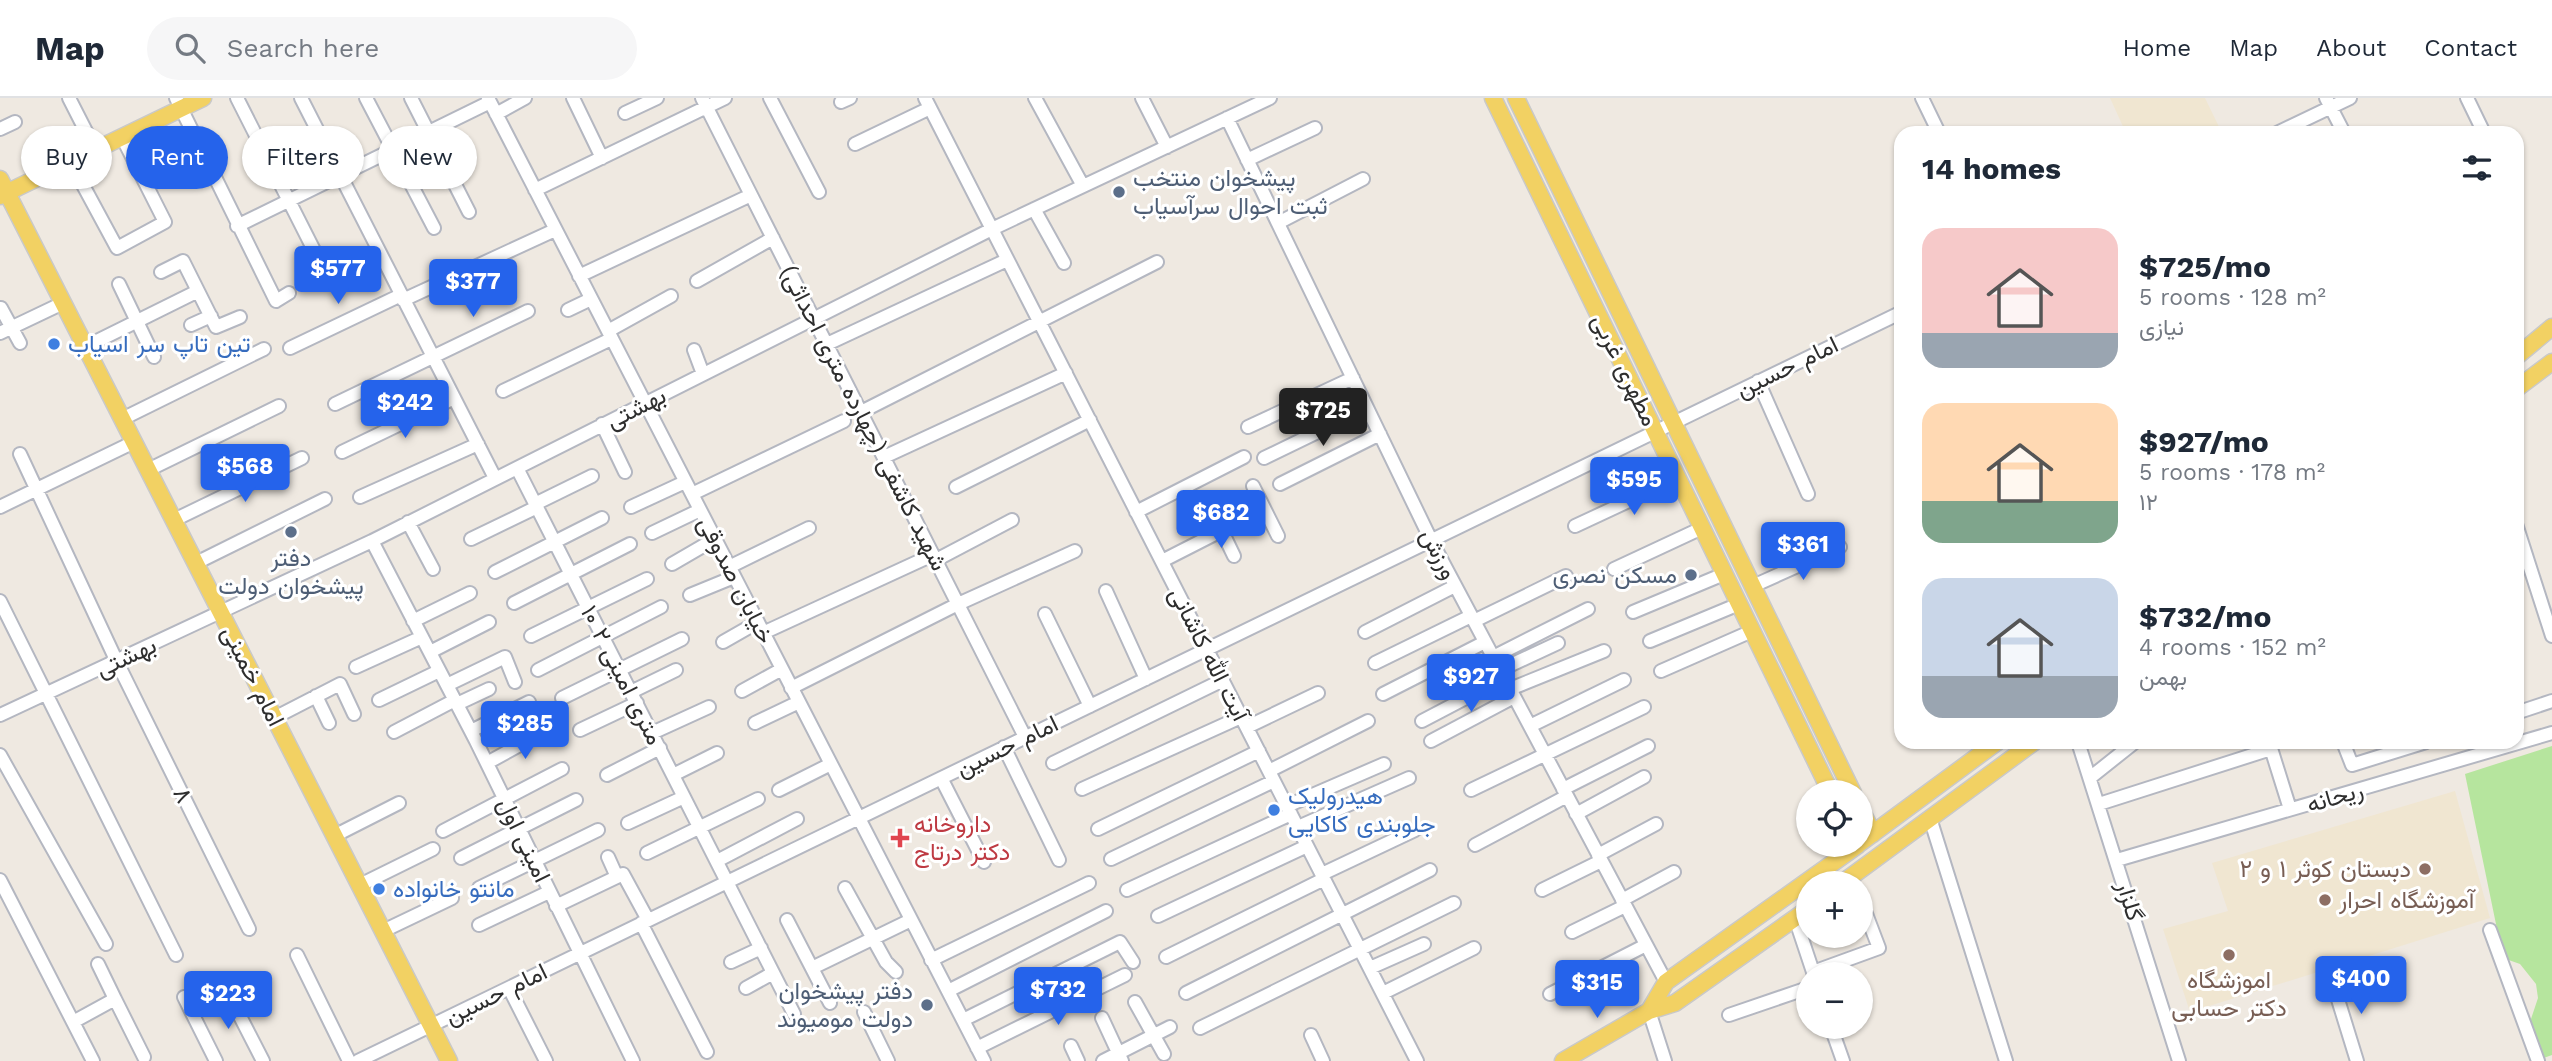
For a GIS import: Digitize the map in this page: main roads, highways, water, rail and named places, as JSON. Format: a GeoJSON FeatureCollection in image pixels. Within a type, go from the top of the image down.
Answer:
{"type":"FeatureCollection","features":[{"type":"Feature","properties":{"kind":"main road"},"geometry":{"type":"LineString","coordinates":[[2,189],[122,137],[178,103],[202,98]]}},
{"type":"Feature","properties":{"kind":"main road","name":"مطهری غربی"},"geometry":{"type":"LineString","coordinates":[[1493,98],[1825,780]]}},
{"type":"Feature","properties":{"kind":"main road","name":"مطهری غربی"},"geometry":{"type":"LineString","coordinates":[[1516,98],[1847,780]]}},
{"type":"Feature","properties":{"kind":"main road","name":"امام خمینی"},"geometry":{"type":"LineString","coordinates":[[2,189],[63,303],[449,1061]]}},
{"type":"Feature","properties":{"kind":"main road"},"geometry":{"type":"LineString","coordinates":[[2524,350],[2552,327]]}},
{"type":"Feature","properties":{"kind":"main road"},"geometry":{"type":"LineString","coordinates":[[2524,383],[2552,362]]}},
{"type":"Feature","properties":{"kind":"main road"},"geometry":{"type":"LineString","coordinates":[[1873,834],[1988,749]]}},
{"type":"Feature","properties":{"kind":"main road"},"geometry":{"type":"LineString","coordinates":[[1862,871],[2024,749]]}},
{"type":"Feature","properties":{"kind":"main road"},"geometry":{"type":"LineString","coordinates":[[1650,1011],[1666,982],[1841,857]]}},
{"type":"Feature","properties":{"kind":"main road"},"geometry":{"type":"LineString","coordinates":[[1563,1061],[1650,1011],[1675,1003],[1796,917]]}},
{"type":"Feature","properties":{"kind":"place","name":"پیشخوان منتخب ثبت احوال سرآسیاب"},"geometry":{"type":"Point","coordinates":[1119,192]}},
{"type":"Feature","properties":{"kind":"place","name":"تین تاپ سر اسیاب"},"geometry":{"type":"Point","coordinates":[54,344]}},
{"type":"Feature","properties":{"kind":"place","name":"دفتر پیشخوان دولت"},"geometry":{"type":"Point","coordinates":[291,532]}},
{"type":"Feature","properties":{"kind":"place","name":"مسکن نصری"},"geometry":{"type":"Point","coordinates":[1691,575]}},
{"type":"Feature","properties":{"kind":"place","name":"هیدرولیک جلوبندی کاکایی"},"geometry":{"type":"Point","coordinates":[1274,810]}},
{"type":"Feature","properties":{"kind":"place","name":"داروخانه دکتر درتاج"},"geometry":{"type":"Point","coordinates":[900,838]}},
{"type":"Feature","properties":{"kind":"place","name":"دبستان کوثر ۱ و ۲"},"geometry":{"type":"Point","coordinates":[2425,869]}},
{"type":"Feature","properties":{"kind":"place","name":"مانتو خانواده"},"geometry":{"type":"Point","coordinates":[379,889]}},
{"type":"Feature","properties":{"kind":"place","name":"آموزشگاه احرار"},"geometry":{"type":"Point","coordinates":[2325,900]}},
{"type":"Feature","properties":{"kind":"place","name":"اموزشگاه دکتر حسابی"},"geometry":{"type":"Point","coordinates":[2229,955]}},
{"type":"Feature","properties":{"kind":"place","name":"دفتر پیشخوان دولت مومیوند"},"geometry":{"type":"Point","coordinates":[927,1005]}}]}
